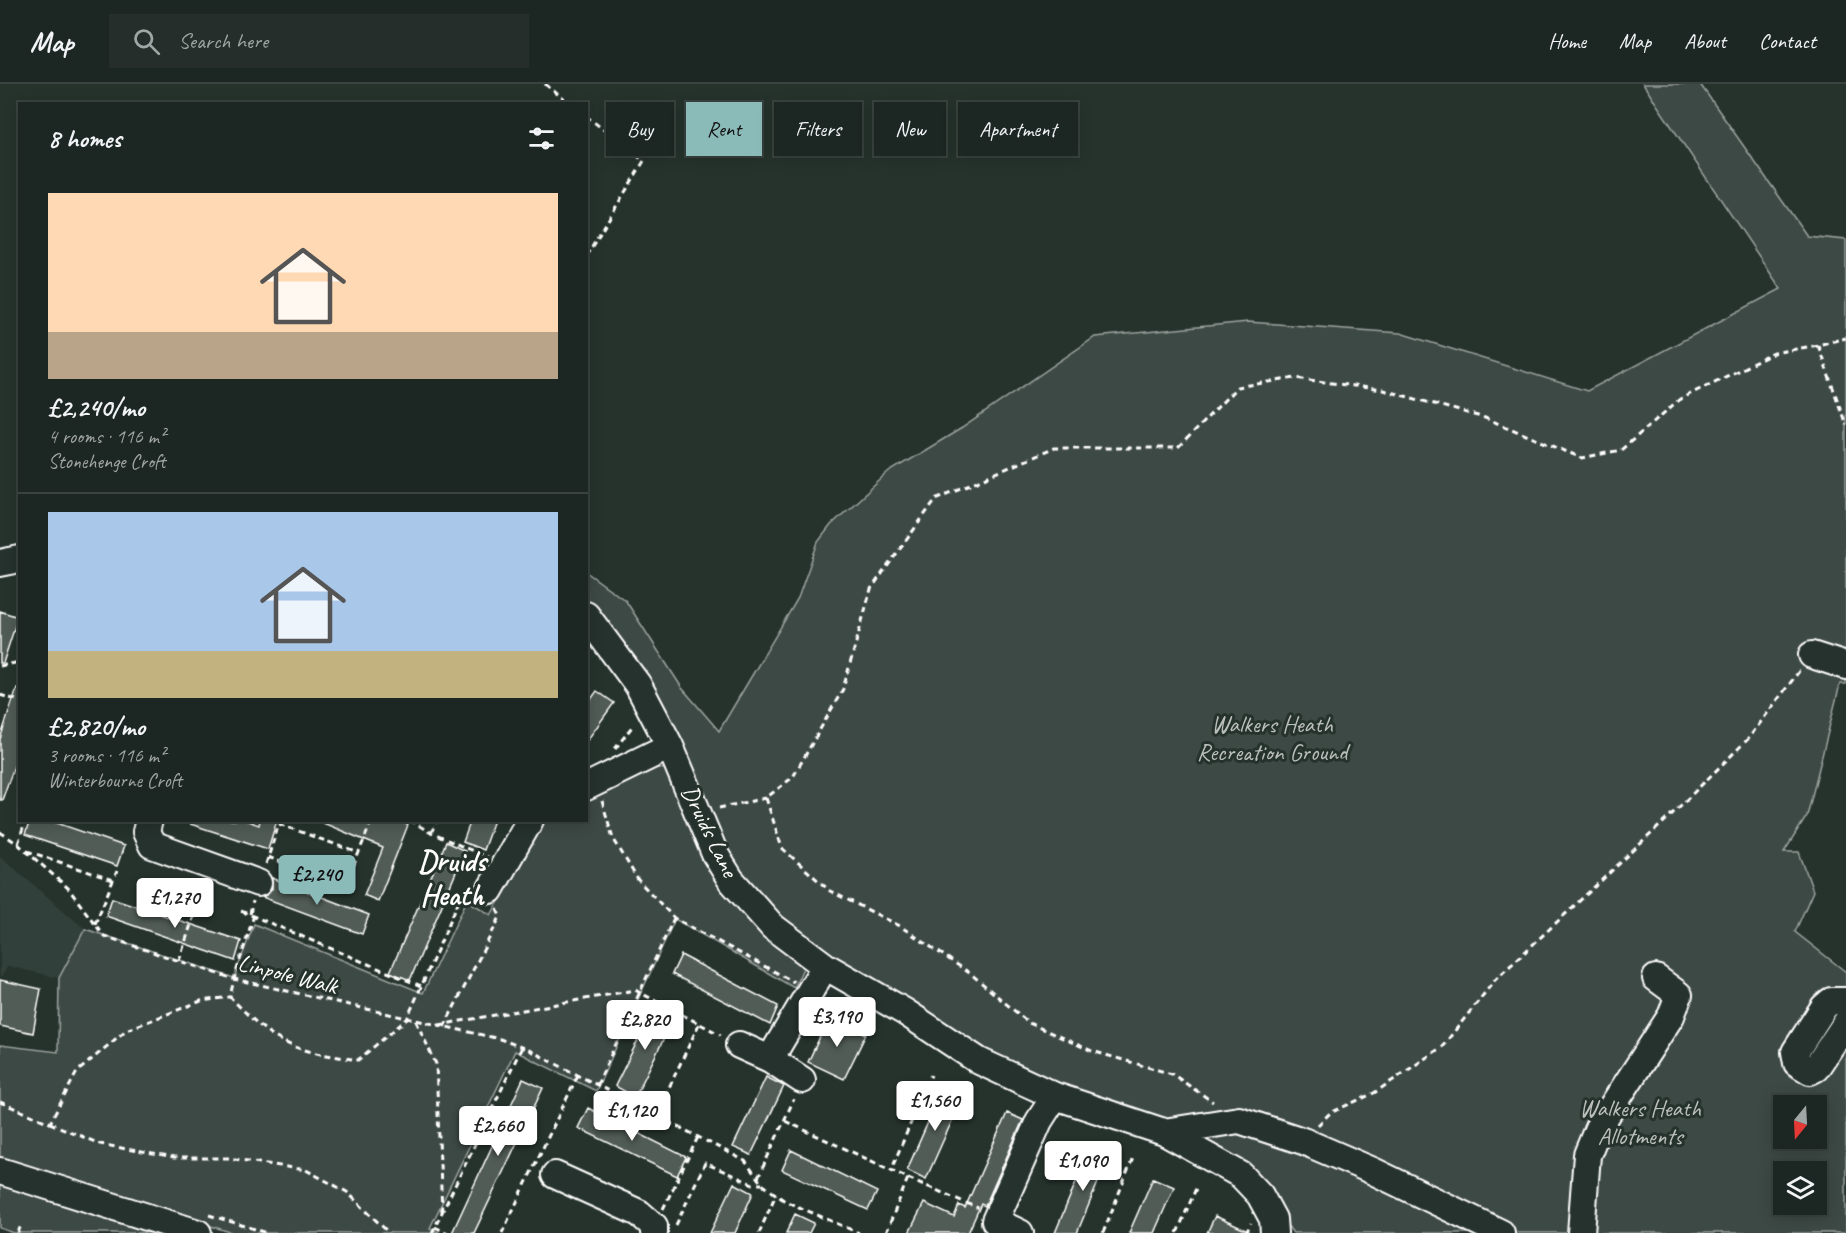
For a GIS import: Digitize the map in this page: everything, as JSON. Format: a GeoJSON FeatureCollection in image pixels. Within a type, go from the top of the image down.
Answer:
{"type":"FeatureCollection","features":[{"type":"Feature","properties":{"kind":"street"},"geometry":{"type":"LineString","coordinates":[[0,563],[18,559]]}},
{"type":"Feature","properties":{"kind":"street","name":"Druids Lane"},"geometry":{"type":"LineString","coordinates":[[588,618],[638,685],[670,747],[715,854],[731,880],[773,927],[825,966],[905,1012],[979,1060],[1055,1096],[1164,1132],[1241,1175],[1260,1195],[1272,1219],[1274,1233]]}},
{"type":"Feature","properties":{"kind":"street"},"geometry":{"type":"LineString","coordinates":[[1812,655],[1846,666]]}},
{"type":"Feature","properties":{"kind":"street"},"geometry":{"type":"LineString","coordinates":[[592,784],[670,747]]}},
{"type":"Feature","properties":{"kind":"street"},"geometry":{"type":"LineString","coordinates":[[148,822],[146,832],[152,845],[258,883]]}},
{"type":"Feature","properties":{"kind":"street"},"geometry":{"type":"LineString","coordinates":[[490,890],[529,822]]}},
{"type":"Feature","properties":{"kind":"street"},"geometry":{"type":"LineString","coordinates":[[771,1059],[825,966]]}},
{"type":"Feature","properties":{"kind":"street"},"geometry":{"type":"LineString","coordinates":[[1581,1233],[1587,1155],[1598,1128],[1671,1016],[1679,995],[1656,978]]}},
{"type":"Feature","properties":{"kind":"street"},"geometry":{"type":"LineString","coordinates":[[1846,1001],[1831,1002],[1824,1007],[1795,1052],[1797,1063],[1810,1071],[1816,1068],[1846,1023]]}},
{"type":"Feature","properties":{"kind":"street"},"geometry":{"type":"LineString","coordinates":[[739,1045],[771,1059],[802,1080]]}},
{"type":"Feature","properties":{"kind":"street"},"geometry":{"type":"LineString","coordinates":[[1020,1233],[992,1227],[1039,1121],[1055,1096]]}},
{"type":"Feature","properties":{"kind":"street"},"geometry":{"type":"LineString","coordinates":[[1164,1132],[1239,1120],[1303,1141],[1373,1171],[1501,1233]]}},
{"type":"Feature","properties":{"kind":"street"},"geometry":{"type":"LineString","coordinates":[[0,1171],[198,1233]]}},
{"type":"Feature","properties":{"kind":"street"},"geometry":{"type":"LineString","coordinates":[[555,1176],[639,1213],[660,1229]]}},
{"type":"Feature","properties":{"kind":"path"},"geometry":{"type":"LineString","coordinates":[[545,84],[568,102]]}},
{"type":"Feature","properties":{"kind":"path"},"geometry":{"type":"LineString","coordinates":[[588,118],[644,161],[588,253]]}},
{"type":"Feature","properties":{"kind":"path"},"geometry":{"type":"LineString","coordinates":[[699,812],[766,798],[793,777],[843,689],[871,589],[936,499],[1054,448],[1178,448],[1237,387],[1295,378],[1383,390],[1485,418],[1582,459],[1621,450],[1680,399],[1773,353],[1846,338]]}},
{"type":"Feature","properties":{"kind":"path"},"geometry":{"type":"LineString","coordinates":[[1818,345],[1846,425]]}},
{"type":"Feature","properties":{"kind":"path"},"geometry":{"type":"LineString","coordinates":[[1303,1141],[1330,1113],[1374,1093],[1442,1047],[1495,980],[1748,739],[1812,655]]}},
{"type":"Feature","properties":{"kind":"path"},"geometry":{"type":"LineString","coordinates":[[0,666],[18,662]]}},
{"type":"Feature","properties":{"kind":"path"},"geometry":{"type":"LineString","coordinates":[[0,695],[18,700]]}},
{"type":"Feature","properties":{"kind":"path"},"geometry":{"type":"LineString","coordinates":[[592,784],[613,838],[638,880],[674,918],[810,990]]}},
{"type":"Feature","properties":{"kind":"path"},"geometry":{"type":"LineString","coordinates":[[766,798],[782,848],[830,891],[909,932],[971,974],[1029,1023],[1092,1051],[1173,1074],[1239,1120]]}},
{"type":"Feature","properties":{"kind":"path"},"geometry":{"type":"LineString","coordinates":[[18,844],[25,822]]}},
{"type":"Feature","properties":{"kind":"path"},"geometry":{"type":"LineString","coordinates":[[268,857],[345,887],[371,822]]}},
{"type":"Feature","properties":{"kind":"path"},"geometry":{"type":"LineString","coordinates":[[413,822],[431,833],[505,865]]}},
{"type":"Feature","properties":{"kind":"path"},"geometry":{"type":"LineString","coordinates":[[431,833],[436,822]]}},
{"type":"Feature","properties":{"kind":"path"},"geometry":{"type":"LineString","coordinates":[[279,824],[359,853]]}},
{"type":"Feature","properties":{"kind":"path","name":"Linpole Walk"},"geometry":{"type":"LineString","coordinates":[[0,832],[18,844],[68,888],[104,936],[234,979],[437,1026],[636,990],[640,993]]}},
{"type":"Feature","properties":{"kind":"path"},"geometry":{"type":"LineString","coordinates":[[25,851],[113,880]]}},
{"type":"Feature","properties":{"kind":"path"},"geometry":{"type":"LineString","coordinates":[[179,961],[210,866]]}},
{"type":"Feature","properties":{"kind":"path"},"geometry":{"type":"LineString","coordinates":[[95,924],[117,871]]}},
{"type":"Feature","properties":{"kind":"path"},"geometry":{"type":"LineString","coordinates":[[230,997],[280,1040],[317,1053],[358,1060],[407,1019],[460,898],[490,890],[500,917],[445,1026]]}},
{"type":"Feature","properties":{"kind":"path"},"geometry":{"type":"LineString","coordinates":[[241,911],[421,986]]}},
{"type":"Feature","properties":{"kind":"path"},"geometry":{"type":"LineString","coordinates":[[230,997],[254,915]]}},
{"type":"Feature","properties":{"kind":"path"},"geometry":{"type":"LineString","coordinates":[[597,1084],[674,918]]}},
{"type":"Feature","properties":{"kind":"path"},"geometry":{"type":"LineString","coordinates":[[640,993],[739,1045]]}},
{"type":"Feature","properties":{"kind":"path"},"geometry":{"type":"LineString","coordinates":[[50,1123],[77,1072],[126,1030],[201,1001],[230,997]]}},
{"type":"Feature","properties":{"kind":"path"},"geometry":{"type":"LineString","coordinates":[[416,1021],[436,1064],[442,1215]]}},
{"type":"Feature","properties":{"kind":"path"},"geometry":{"type":"LineString","coordinates":[[656,1115],[699,1024]]}},
{"type":"Feature","properties":{"kind":"path","name":"Linpole Walk"},"geometry":{"type":"LineString","coordinates":[[445,1026],[500,1039],[522,1047],[597,1084],[745,1161],[762,1184],[785,1201],[859,1233]]}},
{"type":"Feature","properties":{"kind":"path"},"geometry":{"type":"LineString","coordinates":[[432,1233],[522,1047]]}},
{"type":"Feature","properties":{"kind":"path"},"geometry":{"type":"LineString","coordinates":[[502,1233],[578,1075]]}},
{"type":"Feature","properties":{"kind":"path"},"geometry":{"type":"LineString","coordinates":[[891,1170],[931,1075]]}},
{"type":"Feature","properties":{"kind":"path"},"geometry":{"type":"LineString","coordinates":[[758,1178],[802,1080]]}},
{"type":"Feature","properties":{"kind":"path"},"geometry":{"type":"LineString","coordinates":[[0,1102],[100,1144],[174,1158],[228,1158],[306,1170],[347,1192],[390,1233]]}},
{"type":"Feature","properties":{"kind":"path"},"geometry":{"type":"LineString","coordinates":[[785,1121],[974,1205],[992,1227]]}},
{"type":"Feature","properties":{"kind":"path"},"geometry":{"type":"LineString","coordinates":[[660,1229],[698,1137]]}},
{"type":"Feature","properties":{"kind":"path"},"geometry":{"type":"LineString","coordinates":[[1103,1233],[1133,1158]]}},
{"type":"Feature","properties":{"kind":"path"},"geometry":{"type":"LineString","coordinates":[[660,1229],[678,1222],[705,1163],[753,1184],[762,1184]]}},
{"type":"Feature","properties":{"kind":"path"},"geometry":{"type":"LineString","coordinates":[[886,1233],[909,1178]]}},
{"type":"Feature","properties":{"kind":"path"},"geometry":{"type":"LineString","coordinates":[[1177,1233],[1197,1186]]}},
{"type":"Feature","properties":{"kind":"path"},"geometry":{"type":"LineString","coordinates":[[759,1233],[776,1194]]}},
{"type":"Feature","properties":{"kind":"path"},"geometry":{"type":"LineString","coordinates":[[1246,1233],[1251,1223]]}},
{"type":"Feature","properties":{"kind":"path"},"geometry":{"type":"LineString","coordinates":[[18,1233],[21,1225]]}},
{"type":"Feature","properties":{"kind":"path"},"geometry":{"type":"LineString","coordinates":[[435,1227],[448,1233]]}},
{"type":"Feature","properties":{"kind":"shaded area"},"geometry":{"type":"Polygon","coordinates":[[[0,856],[85,929],[59,978],[8,966],[0,978],[0,856]]]}},
{"type":"Feature","properties":{"kind":"green space","name":"Walkers Heath Recreation Ground"},"geometry":{"type":"Polygon","coordinates":[[[1643,84],[1700,84],[1807,236],[1846,240],[1846,684],[1840,684],[1807,816],[1784,852],[1799,852],[1813,891],[1795,932],[1846,972],[1846,1233],[1293,1233],[1245,1169],[984,1055],[773,917],[731,868],[681,747],[614,629],[588,607],[588,573],[626,601],[682,688],[719,731],[798,598],[818,542],[831,525],[889,472],[962,428],[1095,337],[1248,322],[1400,333],[1587,391],[1781,289],[1643,84]]]}},
{"type":"Feature","properties":{"kind":"green space"},"geometry":{"type":"Polygon","coordinates":[[[645,766],[665,769],[675,778],[804,966],[794,988],[675,919],[596,1091],[515,1051],[430,1228],[440,1233],[233,1233],[0,1159],[0,1045],[58,1052],[59,978],[85,929],[234,978],[254,924],[423,993],[467,900],[491,915],[544,822],[588,822],[588,794],[645,766]]]}},
{"type":"Feature","properties":{"kind":"green space"},"geometry":{"type":"Polygon","coordinates":[[[0,1184],[161,1233],[14,1233],[0,1228],[0,1184]]]}},
{"type":"Feature","properties":{"kind":"building"},"geometry":{"type":"Polygon","coordinates":[[[0,611],[18,617],[3,663],[0,663],[0,611]]]}},
{"type":"Feature","properties":{"kind":"building"},"geometry":{"type":"Polygon","coordinates":[[[18,688],[18,756],[2,800],[0,800],[0,739],[18,688]]]}},
{"type":"Feature","properties":{"kind":"building"},"geometry":{"type":"Polygon","coordinates":[[[597,691],[614,703],[588,739],[588,703],[597,691]]]}},
{"type":"Feature","properties":{"kind":"building"},"geometry":{"type":"Polygon","coordinates":[[[29,822],[54,822],[124,846],[117,866],[25,835],[29,822]]]}},
{"type":"Feature","properties":{"kind":"building"},"geometry":{"type":"Polygon","coordinates":[[[251,822],[259,825],[260,822],[276,822],[268,849],[187,823],[251,822]]]}},
{"type":"Feature","properties":{"kind":"building"},"geometry":{"type":"Polygon","coordinates":[[[321,822],[400,822],[408,825],[378,901],[364,895],[383,848],[321,822]]]}},
{"type":"Feature","properties":{"kind":"building"},"geometry":{"type":"Polygon","coordinates":[[[470,822],[493,822],[483,850],[463,842],[470,822]]]}},
{"type":"Feature","properties":{"kind":"building"},"geometry":{"type":"Polygon","coordinates":[[[446,842],[465,851],[410,980],[390,972],[446,842]]]}},
{"type":"Feature","properties":{"kind":"building"},"geometry":{"type":"Polygon","coordinates":[[[272,878],[369,915],[362,934],[262,897],[272,889],[272,878]]]}},
{"type":"Feature","properties":{"kind":"building"},"geometry":{"type":"Polygon","coordinates":[[[112,898],[241,941],[235,961],[106,916],[112,898]]]}},
{"type":"Feature","properties":{"kind":"building"},"geometry":{"type":"Polygon","coordinates":[[[681,955],[778,1006],[770,1025],[672,974],[681,955]]]}},
{"type":"Feature","properties":{"kind":"building"},"geometry":{"type":"Polygon","coordinates":[[[0,980],[41,989],[33,1033],[0,1026],[0,980]]]}},
{"type":"Feature","properties":{"kind":"building"},"geometry":{"type":"Polygon","coordinates":[[[655,1006],[675,1016],[635,1097],[615,1086],[655,1006]]]}},
{"type":"Feature","properties":{"kind":"building"},"geometry":{"type":"Polygon","coordinates":[[[830,1016],[866,1034],[844,1079],[808,1062],[830,1016]]]}},
{"type":"Feature","properties":{"kind":"building"},"geometry":{"type":"Polygon","coordinates":[[[766,1077],[784,1086],[751,1155],[733,1147],[766,1077]]]}},
{"type":"Feature","properties":{"kind":"building"},"geometry":{"type":"Polygon","coordinates":[[[523,1079],[543,1088],[474,1233],[452,1233],[523,1079]]]}},
{"type":"Feature","properties":{"kind":"building"},"geometry":{"type":"Polygon","coordinates":[[[944,1086],[964,1094],[926,1179],[907,1170],[944,1086]]]}},
{"type":"Feature","properties":{"kind":"building"},"geometry":{"type":"Polygon","coordinates":[[[588,1108],[686,1157],[677,1176],[578,1128],[588,1108]]]}},
{"type":"Feature","properties":{"kind":"building"},"geometry":{"type":"Polygon","coordinates":[[[1007,1113],[1023,1120],[985,1206],[981,1204],[968,1233],[909,1233],[924,1203],[954,1217],[959,1205],[965,1208],[1007,1113]]]}},
{"type":"Feature","properties":{"kind":"building"},"geometry":{"type":"Polygon","coordinates":[[[1090,1148],[1109,1156],[1077,1233],[1055,1233],[1090,1148]]]}},
{"type":"Feature","properties":{"kind":"building"},"geometry":{"type":"Polygon","coordinates":[[[791,1150],[877,1192],[868,1210],[782,1170],[791,1150]]]}},
{"type":"Feature","properties":{"kind":"building"},"geometry":{"type":"Polygon","coordinates":[[[1153,1178],[1174,1187],[1154,1233],[1129,1233],[1153,1178]]]}},
{"type":"Feature","properties":{"kind":"building"},"geometry":{"type":"Polygon","coordinates":[[[734,1183],[753,1193],[735,1233],[710,1233],[734,1183]]]}},
{"type":"Feature","properties":{"kind":"building"},"geometry":{"type":"Polygon","coordinates":[[[795,1214],[814,1223],[809,1233],[786,1233],[795,1214]]]}},
{"type":"Feature","properties":{"kind":"building"},"geometry":{"type":"Polygon","coordinates":[[[1215,1216],[1252,1233],[1207,1233],[1215,1216]]]}},
{"type":"Feature","properties":{"kind":"district","name":"Druids Heath"},"geometry":{"type":"Point","coordinates":[452,878]}},
{"type":"Feature","properties":{"kind":"park label","name":"Walkers Heath Allotments"},"geometry":{"type":"Point","coordinates":[1640,1122]}}]}
